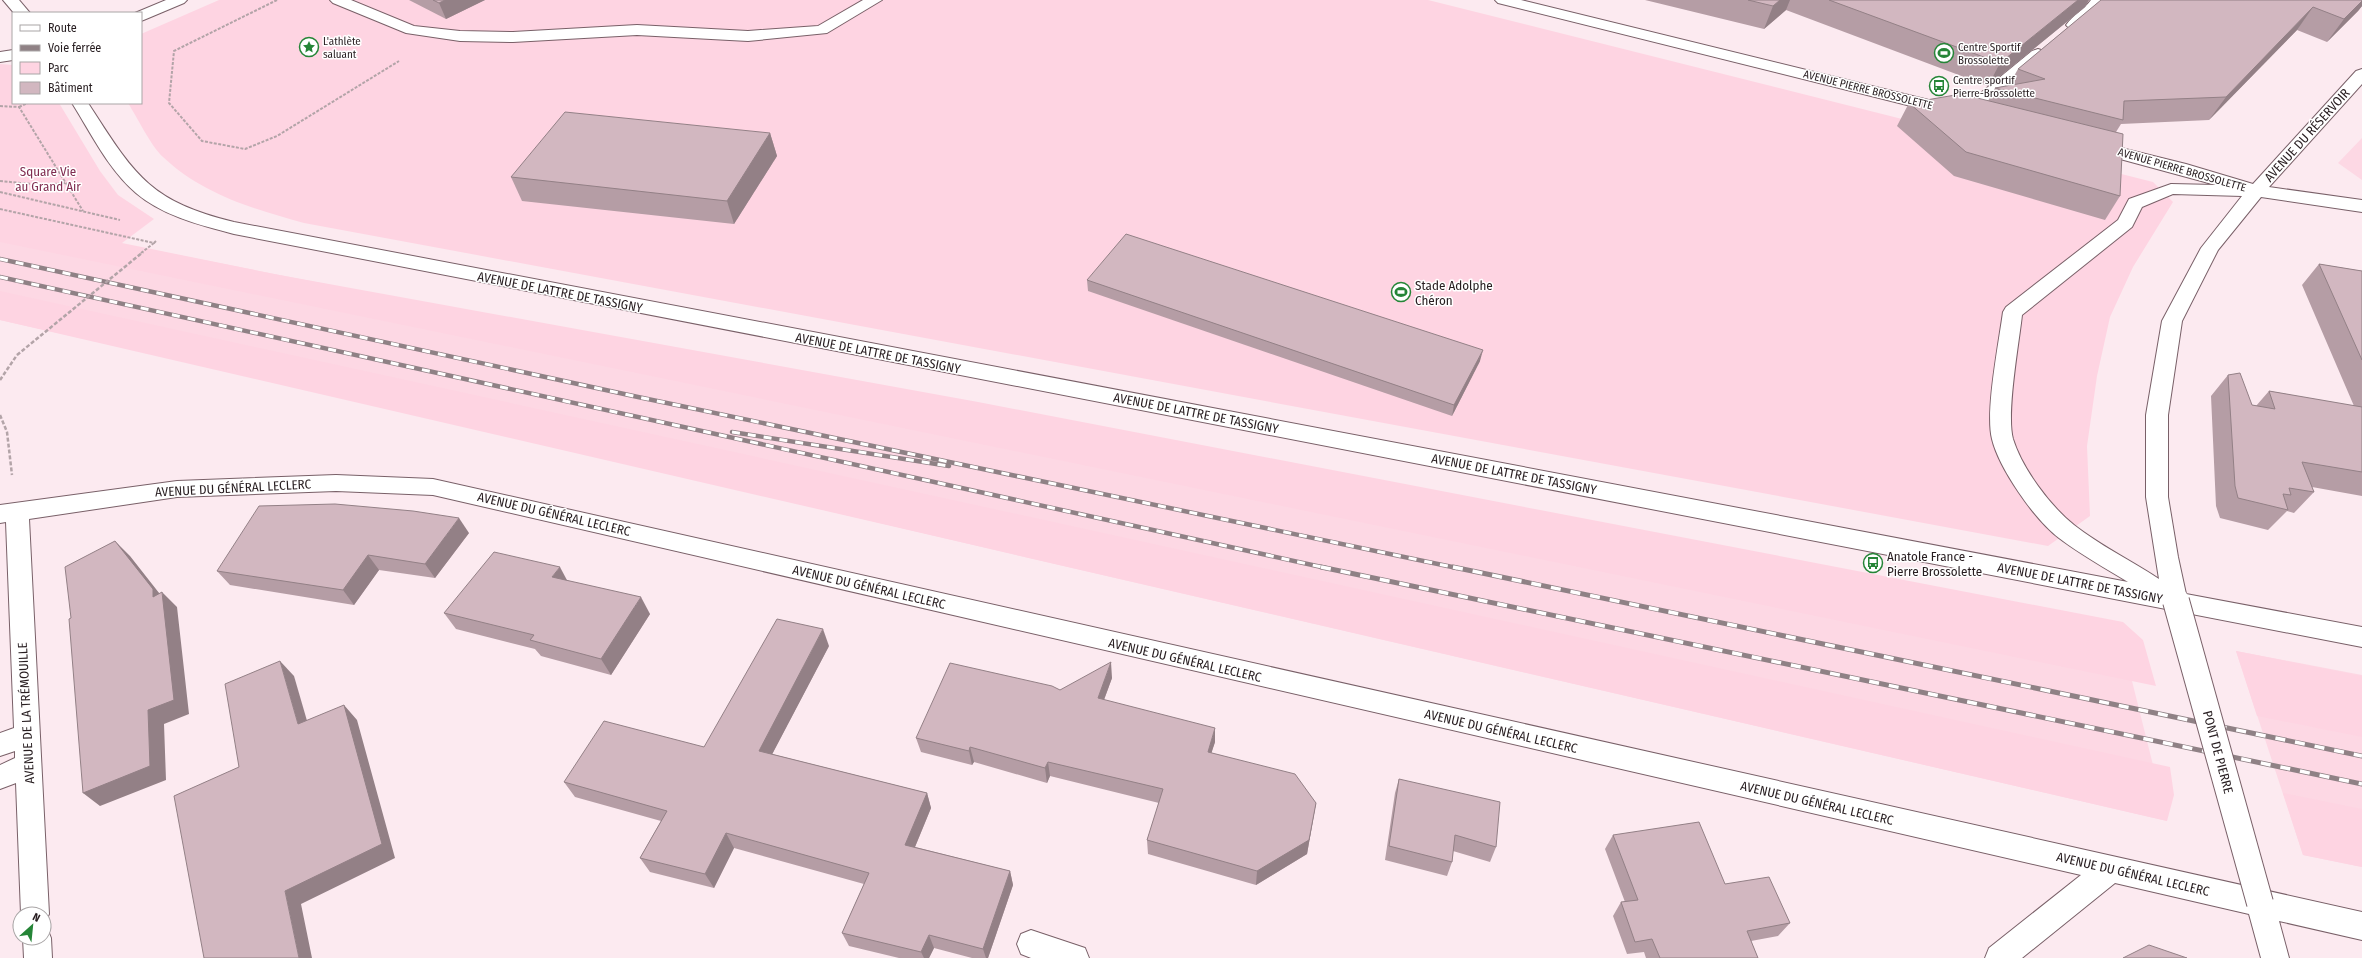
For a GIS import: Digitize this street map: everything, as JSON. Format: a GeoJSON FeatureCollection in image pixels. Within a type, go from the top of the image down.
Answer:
{"type":"FeatureCollection","features":[{"type":"Feature","properties":{"kind":"street"},"geometry":{"type":"LineString","coordinates":[[11,0],[21,12]]}},
{"type":"Feature","properties":{"kind":"street"},"geometry":{"type":"LineString","coordinates":[[142,16],[179,0]]}},
{"type":"Feature","properties":{"kind":"street"},"geometry":{"type":"LineString","coordinates":[[338,0],[410,30],[447,35],[513,37],[637,30],[748,36],[822,30],[874,0]]}},
{"type":"Feature","properties":{"kind":"street","name":"AVENUE PIERRE BROSSOLETTE"},"geometry":{"type":"LineString","coordinates":[[1503,0],[1974,116],[2055,40],[2091,11],[2098,0]]}},
{"type":"Feature","properties":{"kind":"street"},"geometry":{"type":"LineString","coordinates":[[0,57],[12,55]]}},
{"type":"Feature","properties":{"kind":"street","name":"AVENUE DU RÉSERVOIR"},"geometry":{"type":"LineString","coordinates":[[2176,601],[2166,557],[2157,490],[2157,415],[2172,322],[2210,248],[2256,191],[2362,74]]}},
{"type":"Feature","properties":{"kind":"street","name":"AVENUE DE LATTRE DE TASSIGNY"},"geometry":{"type":"LineString","coordinates":[[81,104],[120,165],[142,189],[168,206],[223,225],[288,240],[2362,637]]}},
{"type":"Feature","properties":{"kind":"street","name":"AVENUE PIERRE BROSSOLETTE"},"geometry":{"type":"LineString","coordinates":[[2081,143],[2180,168],[2256,191]]}},
{"type":"Feature","properties":{"kind":"street"},"geometry":{"type":"LineString","coordinates":[[2176,601],[2066,532],[2036,498],[2014,466],[2002,438],[2001,412],[2013,312],[2126,223],[2135,203],[2171,189],[2256,191],[2362,206]]}},
{"type":"Feature","properties":{"kind":"street","name":"AVENUE DU GÉNÉRAL LECLERC"},"geometry":{"type":"LineString","coordinates":[[8,513],[177,488],[336,483],[433,487],[2362,926]]}},
{"type":"Feature","properties":{"kind":"street","name":"AVENUE DE LA TRÉMOUILLE"},"geometry":{"type":"LineString","coordinates":[[8,513],[28,734],[28,765],[36,906]]}},
{"type":"Feature","properties":{"kind":"street","name":"PONT DE PIERRE"},"geometry":{"type":"LineString","coordinates":[[2176,601],[2275,958]]}},
{"type":"Feature","properties":{"kind":"street"},"geometry":{"type":"LineString","coordinates":[[0,745],[28,734]]}},
{"type":"Feature","properties":{"kind":"street"},"geometry":{"type":"LineString","coordinates":[[0,777],[28,765]]}},
{"type":"Feature","properties":{"kind":"street"},"geometry":{"type":"LineString","coordinates":[[1999,958],[2112,869]]}},
{"type":"Feature","properties":{"kind":"street"},"geometry":{"type":"LineString","coordinates":[[1031,944],[1075,958]]}},
{"type":"Feature","properties":{"kind":"street"},"geometry":{"type":"LineString","coordinates":[[37,946],[38,958]]}},
{"type":"Feature","properties":{"kind":"path"},"geometry":{"type":"LineString","coordinates":[[277,0],[174,51],[169,104],[202,141],[245,149],[278,136],[447,35]]}},
{"type":"Feature","properties":{"kind":"path"},"geometry":{"type":"LineString","coordinates":[[0,106],[19,107],[26,104]]}},
{"type":"Feature","properties":{"kind":"path"},"geometry":{"type":"LineString","coordinates":[[0,192],[83,211],[19,107]]}},
{"type":"Feature","properties":{"kind":"path"},"geometry":{"type":"LineString","coordinates":[[0,181],[42,185],[65,183]]}},
{"type":"Feature","properties":{"kind":"path"},"geometry":{"type":"LineString","coordinates":[[0,210],[154,243],[17,355],[0,380]]}},
{"type":"Feature","properties":{"kind":"path"},"geometry":{"type":"LineString","coordinates":[[0,415],[7,432],[8,513]]}},
{"type":"Feature","properties":{"kind":"shaded area"},"geometry":{"type":"Polygon","coordinates":[[[2362,138],[2362,180],[2338,163],[2362,138]]]}},
{"type":"Feature","properties":{"kind":"shaded area"},"geometry":{"type":"Polygon","coordinates":[[[0,220],[2121,637],[2167,821],[1033,559],[339,396],[0,320],[0,220]]]}},
{"type":"Feature","properties":{"kind":"shaded area"},"geometry":{"type":"Polygon","coordinates":[[[2236,651],[2362,675],[2362,867],[2303,855],[2236,651]]]}},
{"type":"Feature","properties":{"kind":"green space","name":"Stade Adolphe Chéron"},"geometry":{"type":"Polygon","coordinates":[[[219,0],[1428,0],[2153,182],[2173,202],[2133,267],[2110,317],[2097,376],[2087,446],[2090,516],[2048,546],[304,223],[285,218],[247,206],[211,190],[178,170],[158,152],[129,104],[142,104],[142,34],[219,0]]]}},
{"type":"Feature","properties":{"kind":"green space","name":"Square Vie au Grand Air"},"geometry":{"type":"Polygon","coordinates":[[[0,64],[12,65],[12,104],[60,104],[100,171],[118,195],[154,219],[122,243],[274,274],[978,402],[2123,622],[2143,640],[2156,686],[0,242],[0,64]]]}},
{"type":"Feature","properties":{"kind":"green space"},"geometry":{"type":"Polygon","coordinates":[[[0,291],[2170,767],[2174,795],[2167,821],[0,320],[0,291]]]}},
{"type":"Feature","properties":{"kind":"green space"},"geometry":{"type":"Polygon","coordinates":[[[2236,651],[2362,676],[2362,737],[2257,716],[2236,651]]]}},
{"type":"Feature","properties":{"kind":"green space"},"geometry":{"type":"Polygon","coordinates":[[[2283,793],[2362,809],[2362,867],[2303,855],[2283,793]]]}},
{"type":"Feature","properties":{"kind":"building"},"geometry":{"type":"Polygon","coordinates":[[[433,0],[445,0],[439,3],[433,0]]]}},
{"type":"Feature","properties":{"kind":"building"},"geometry":{"type":"Polygon","coordinates":[[[1748,0],[1780,0],[1773,6],[1748,0]]]}},
{"type":"Feature","properties":{"kind":"building"},"geometry":{"type":"Polygon","coordinates":[[[1829,0],[2078,0],[2000,63],[1829,0]]]}},
{"type":"Feature","properties":{"kind":"building"},"geometry":{"type":"Polygon","coordinates":[[[2101,0],[2362,1],[2344,19],[2313,7],[2226,97],[2124,101],[2123,120],[1995,88],[2045,79],[2018,69],[2101,0]]]}},
{"type":"Feature","properties":{"kind":"building"},"geometry":{"type":"Polygon","coordinates":[[[1961,94],[2123,134],[2120,196],[1966,152],[1909,103],[1961,94]]]}},
{"type":"Feature","properties":{"kind":"building"},"geometry":{"type":"Polygon","coordinates":[[[565,112],[770,133],[727,201],[511,177],[565,112]]]}},
{"type":"Feature","properties":{"kind":"building"},"geometry":{"type":"Polygon","coordinates":[[[1126,234],[1483,350],[1454,405],[1087,280],[1126,234]]]}},
{"type":"Feature","properties":{"kind":"building"},"geometry":{"type":"Polygon","coordinates":[[[2319,264],[2362,271],[2362,360],[2319,264]]]}},
{"type":"Feature","properties":{"kind":"building"},"geometry":{"type":"Polygon","coordinates":[[[2240,373],[2252,405],[2275,409],[2269,391],[2362,407],[2362,472],[2302,462],[2314,492],[2289,488],[2291,495],[2283,494],[2288,510],[2238,498],[2235,486],[2228,375],[2240,373]]]}},
{"type":"Feature","properties":{"kind":"building"},"geometry":{"type":"Polygon","coordinates":[[[335,504],[413,511],[459,518],[425,564],[368,555],[343,590],[217,571],[259,506],[335,504]]]}},
{"type":"Feature","properties":{"kind":"building"},"geometry":{"type":"Polygon","coordinates":[[[115,541],[153,589],[153,597],[162,592],[174,700],[148,710],[150,766],[83,793],[69,619],[71,618],[65,567],[115,541]]]}},
{"type":"Feature","properties":{"kind":"building"},"geometry":{"type":"Polygon","coordinates":[[[494,552],[560,567],[552,577],[641,597],[601,659],[530,640],[534,635],[444,613],[494,552]]]}},
{"type":"Feature","properties":{"kind":"building"},"geometry":{"type":"Polygon","coordinates":[[[777,619],[823,629],[759,751],[927,793],[905,845],[1010,871],[983,949],[929,935],[921,952],[842,933],[869,873],[726,833],[705,874],[640,858],[667,811],[564,782],[604,721],[704,747],[777,619]]]}},
{"type":"Feature","properties":{"kind":"building"},"geometry":{"type":"Polygon","coordinates":[[[280,661],[298,724],[344,705],[382,844],[285,891],[299,958],[204,958],[174,796],[239,767],[225,684],[280,661]]]}},
{"type":"Feature","properties":{"kind":"building"},"geometry":{"type":"Polygon","coordinates":[[[1111,662],[1098,698],[1215,728],[1208,752],[1295,774],[1316,803],[1309,840],[1257,871],[1147,840],[1163,789],[1048,762],[1045,768],[970,747],[969,751],[916,738],[950,663],[1052,686],[1060,690],[1111,662]]]}},
{"type":"Feature","properties":{"kind":"building"},"geometry":{"type":"Polygon","coordinates":[[[1399,779],[1500,802],[1496,847],[1455,835],[1452,862],[1389,846],[1399,779]]]}},
{"type":"Feature","properties":{"kind":"building"},"geometry":{"type":"Polygon","coordinates":[[[1699,822],[1725,884],[1769,877],[1790,923],[1747,931],[1758,958],[1660,958],[1652,939],[1635,942],[1621,902],[1638,900],[1613,835],[1699,822]]]}},
{"type":"Feature","properties":{"kind":"building"},"geometry":{"type":"Polygon","coordinates":[[[2149,945],[2187,958],[2123,958],[2149,945]]]}},
{"type":"Feature","properties":{"kind":"railway"},"geometry":{"type":"LineString","coordinates":[[0,259],[638,397],[1457,568]]}},
{"type":"Feature","properties":{"kind":"railway"},"geometry":{"type":"LineString","coordinates":[[0,277],[1326,568]]}},
{"type":"Feature","properties":{"kind":"railway"},"geometry":{"type":"LineString","coordinates":[[732,432],[949,466]]}},
{"type":"Feature","properties":{"kind":"railway"},"geometry":{"type":"LineString","coordinates":[[1321,567],[2362,784]]}},
{"type":"Feature","properties":{"kind":"railway"},"geometry":{"type":"LineString","coordinates":[[1453,567],[2362,756]]}},
{"type":"Feature","properties":{"kind":"place","name":"L'athlète saluant"},"geometry":{"type":"Point","coordinates":[309,47]}},
{"type":"Feature","properties":{"kind":"place","name":"Centre Sportif Brossolette"},"geometry":{"type":"Point","coordinates":[1944,53]}},
{"type":"Feature","properties":{"kind":"place","name":"Centre sportif Pierre-Brossolette"},"geometry":{"type":"Point","coordinates":[1939,86]}},
{"type":"Feature","properties":{"kind":"place","name":"Stade Adolphe Chéron"},"geometry":{"type":"Point","coordinates":[1401,292]}},
{"type":"Feature","properties":{"kind":"place","name":"Anatole France - Pierre Brossolette"},"geometry":{"type":"Point","coordinates":[1873,563]}}]}
